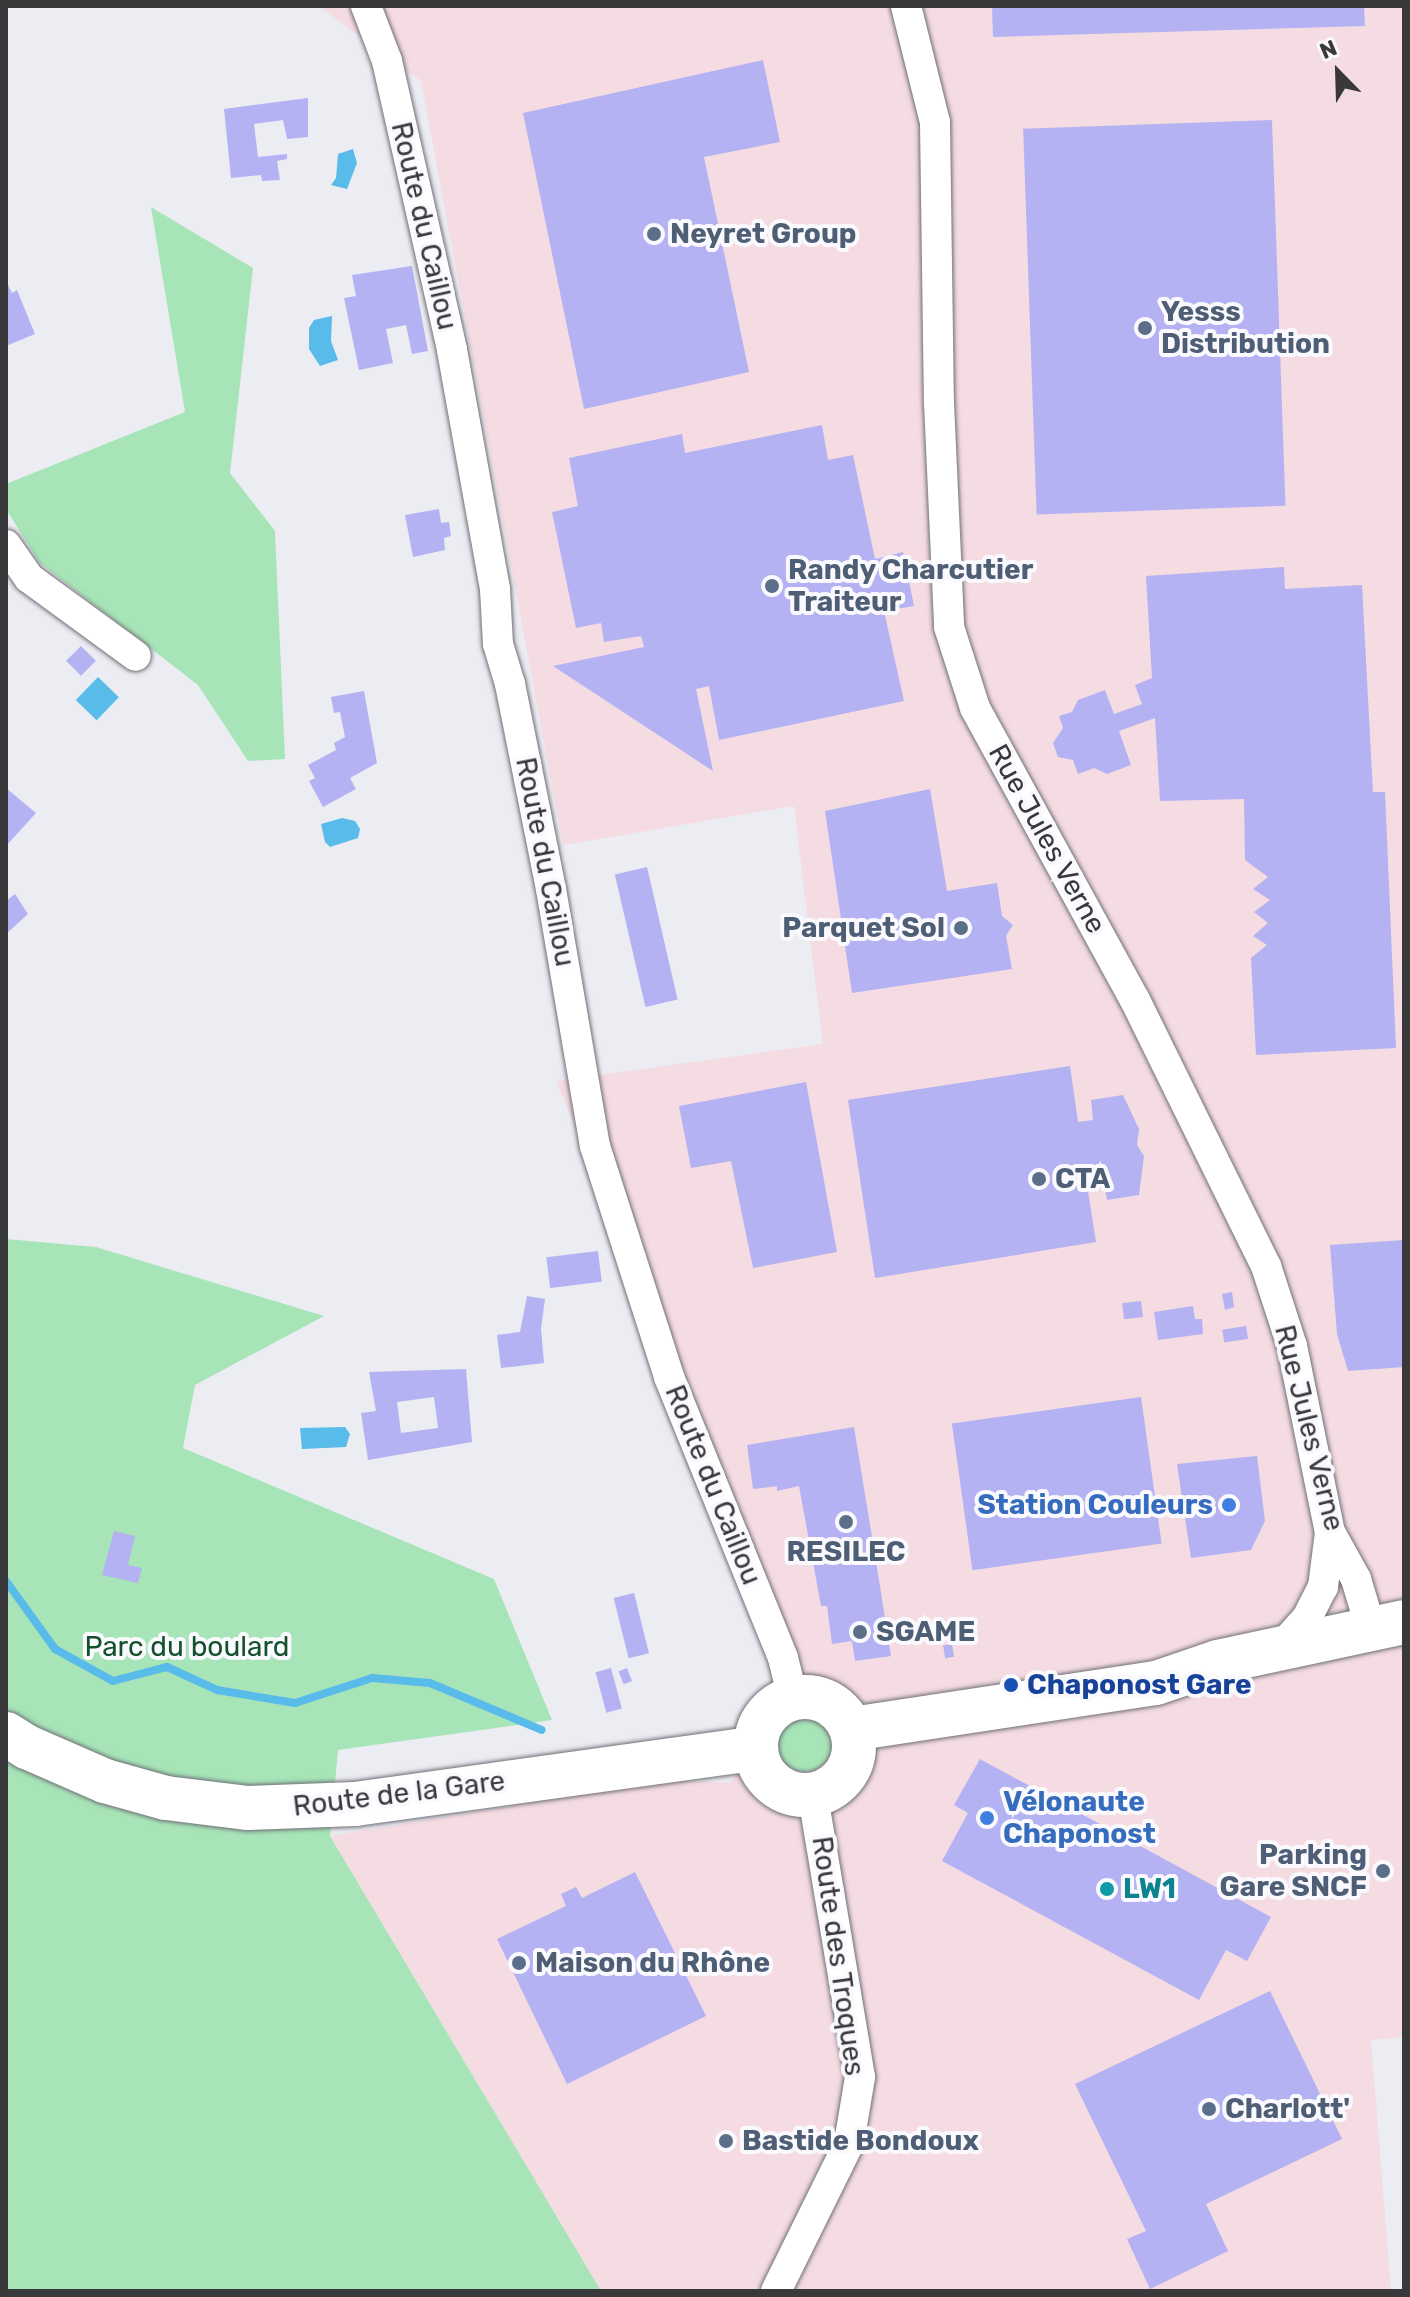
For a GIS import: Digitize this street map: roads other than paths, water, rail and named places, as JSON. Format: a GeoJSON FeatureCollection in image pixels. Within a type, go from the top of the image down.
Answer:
{"type":"FeatureCollection","features":[{"type":"Feature","properties":{"kind":"main road"},"geometry":{"type":"LineString","coordinates":[[852,1729],[1156,1683],[1182,1672],[1279,1649],[1393,1633]]}},
{"type":"Feature","properties":{"kind":"main road"},"geometry":{"type":"LineString","coordinates":[[1156,1683],[1205,1688],[1393,1633]]}},
{"type":"Feature","properties":{"kind":"main road"},"geometry":{"type":"LineString","coordinates":[[793,1698],[822,1699],[845,1716],[852,1729],[854,1757],[849,1769],[828,1790],[813,1795],[781,1789],[759,1764],[756,1748],[766,1716],[793,1698]]}},
{"type":"Feature","properties":{"kind":"main road","name":"Route de la Gare"},"geometry":{"type":"LineString","coordinates":[[6,1734],[27,1747],[105,1781],[166,1798],[248,1808],[376,1802],[593,1768],[756,1748]]}},
{"type":"Feature","properties":{"kind":"street","name":"Route du Caillou"},"geometry":{"type":"LineString","coordinates":[[366,6],[387,61],[452,350],[495,589],[498,644],[510,684],[548,874],[595,1146],[669,1377],[773,1636],[793,1698]]}},
{"type":"Feature","properties":{"kind":"street","name":"Rue Jules Verne"},"geometry":{"type":"LineString","coordinates":[[906,6],[935,122],[939,403],[949,627],[975,708],[1135,1000],[1266,1266],[1292,1346],[1330,1532],[1356,1579],[1393,1633]]}},
{"type":"Feature","properties":{"kind":"street"},"geometry":{"type":"LineString","coordinates":[[6,545],[29,578],[136,656]]}},
{"type":"Feature","properties":{"kind":"street"},"geometry":{"type":"LineString","coordinates":[[1279,1649],[1307,1618],[1323,1587],[1330,1532]]}},
{"type":"Feature","properties":{"kind":"street","name":"Route des Troques"},"geometry":{"type":"LineString","coordinates":[[776,2291],[849,2143],[860,2077],[813,1795]]}},
{"type":"Feature","properties":{"kind":"water"},"geometry":{"type":"Polygon","coordinates":[[[353,149],[357,163],[347,189],[331,185],[336,178],[338,154],[353,149]]]}},
{"type":"Feature","properties":{"kind":"water"},"geometry":{"type":"Polygon","coordinates":[[[332,316],[331,341],[338,360],[320,366],[309,349],[309,328],[314,320],[332,316]]]}},
{"type":"Feature","properties":{"kind":"water"},"geometry":{"type":"Polygon","coordinates":[[[98,677],[119,697],[97,720],[76,700],[98,677]]]}},
{"type":"Feature","properties":{"kind":"water"},"geometry":{"type":"Polygon","coordinates":[[[342,818],[355,821],[360,829],[358,838],[330,847],[325,842],[321,824],[342,818]]]}},
{"type":"Feature","properties":{"kind":"water"},"geometry":{"type":"Polygon","coordinates":[[[345,1427],[350,1434],[346,1447],[302,1449],[300,1428],[345,1427]]]}},
{"type":"Feature","properties":{"kind":"waterway"},"geometry":{"type":"LineString","coordinates":[[6,1581],[55,1649],[113,1681],[167,1667],[217,1690],[295,1703],[372,1678],[430,1683],[542,1730]]}},
{"type":"Feature","properties":{"kind":"place","name":"Neyret Group"},"geometry":{"type":"Point","coordinates":[654,234]}},
{"type":"Feature","properties":{"kind":"place","name":"Yesss Distribution"},"geometry":{"type":"Point","coordinates":[1145,328]}},
{"type":"Feature","properties":{"kind":"place","name":"Randy Charcutier Traiteur"},"geometry":{"type":"Point","coordinates":[772,586]}},
{"type":"Feature","properties":{"kind":"place","name":"Parquet Sol"},"geometry":{"type":"Point","coordinates":[961,928]}},
{"type":"Feature","properties":{"kind":"place","name":"CTA"},"geometry":{"type":"Point","coordinates":[1039,1179]}},
{"type":"Feature","properties":{"kind":"place","name":"Station Couleurs"},"geometry":{"type":"Point","coordinates":[1229,1505]}},
{"type":"Feature","properties":{"kind":"place","name":"RESILEC"},"geometry":{"type":"Point","coordinates":[846,1522]}},
{"type":"Feature","properties":{"kind":"place","name":"SGAME"},"geometry":{"type":"Point","coordinates":[860,1632]}},
{"type":"Feature","properties":{"kind":"place","name":"Chaponost Gare"},"geometry":{"type":"Point","coordinates":[1011,1685]}},
{"type":"Feature","properties":{"kind":"place","name":"Vélonaute Chaponost"},"geometry":{"type":"Point","coordinates":[987,1818]}},
{"type":"Feature","properties":{"kind":"place","name":"Parking Gare SNCF"},"geometry":{"type":"Point","coordinates":[1383,1871]}},
{"type":"Feature","properties":{"kind":"place","name":"LW1"},"geometry":{"type":"Point","coordinates":[1107,1889]}},
{"type":"Feature","properties":{"kind":"place","name":"Maison du Rhône"},"geometry":{"type":"Point","coordinates":[519,1963]}},
{"type":"Feature","properties":{"kind":"place","name":"Charlott'"},"geometry":{"type":"Point","coordinates":[1209,2109]}},
{"type":"Feature","properties":{"kind":"place","name":"Bastide Bondoux"},"geometry":{"type":"Point","coordinates":[726,2141]}},
{"type":"Feature","properties":{"kind":"park label","name":"Parc du boulard"},"geometry":{"type":"Point","coordinates":[187,1647]}}]}
